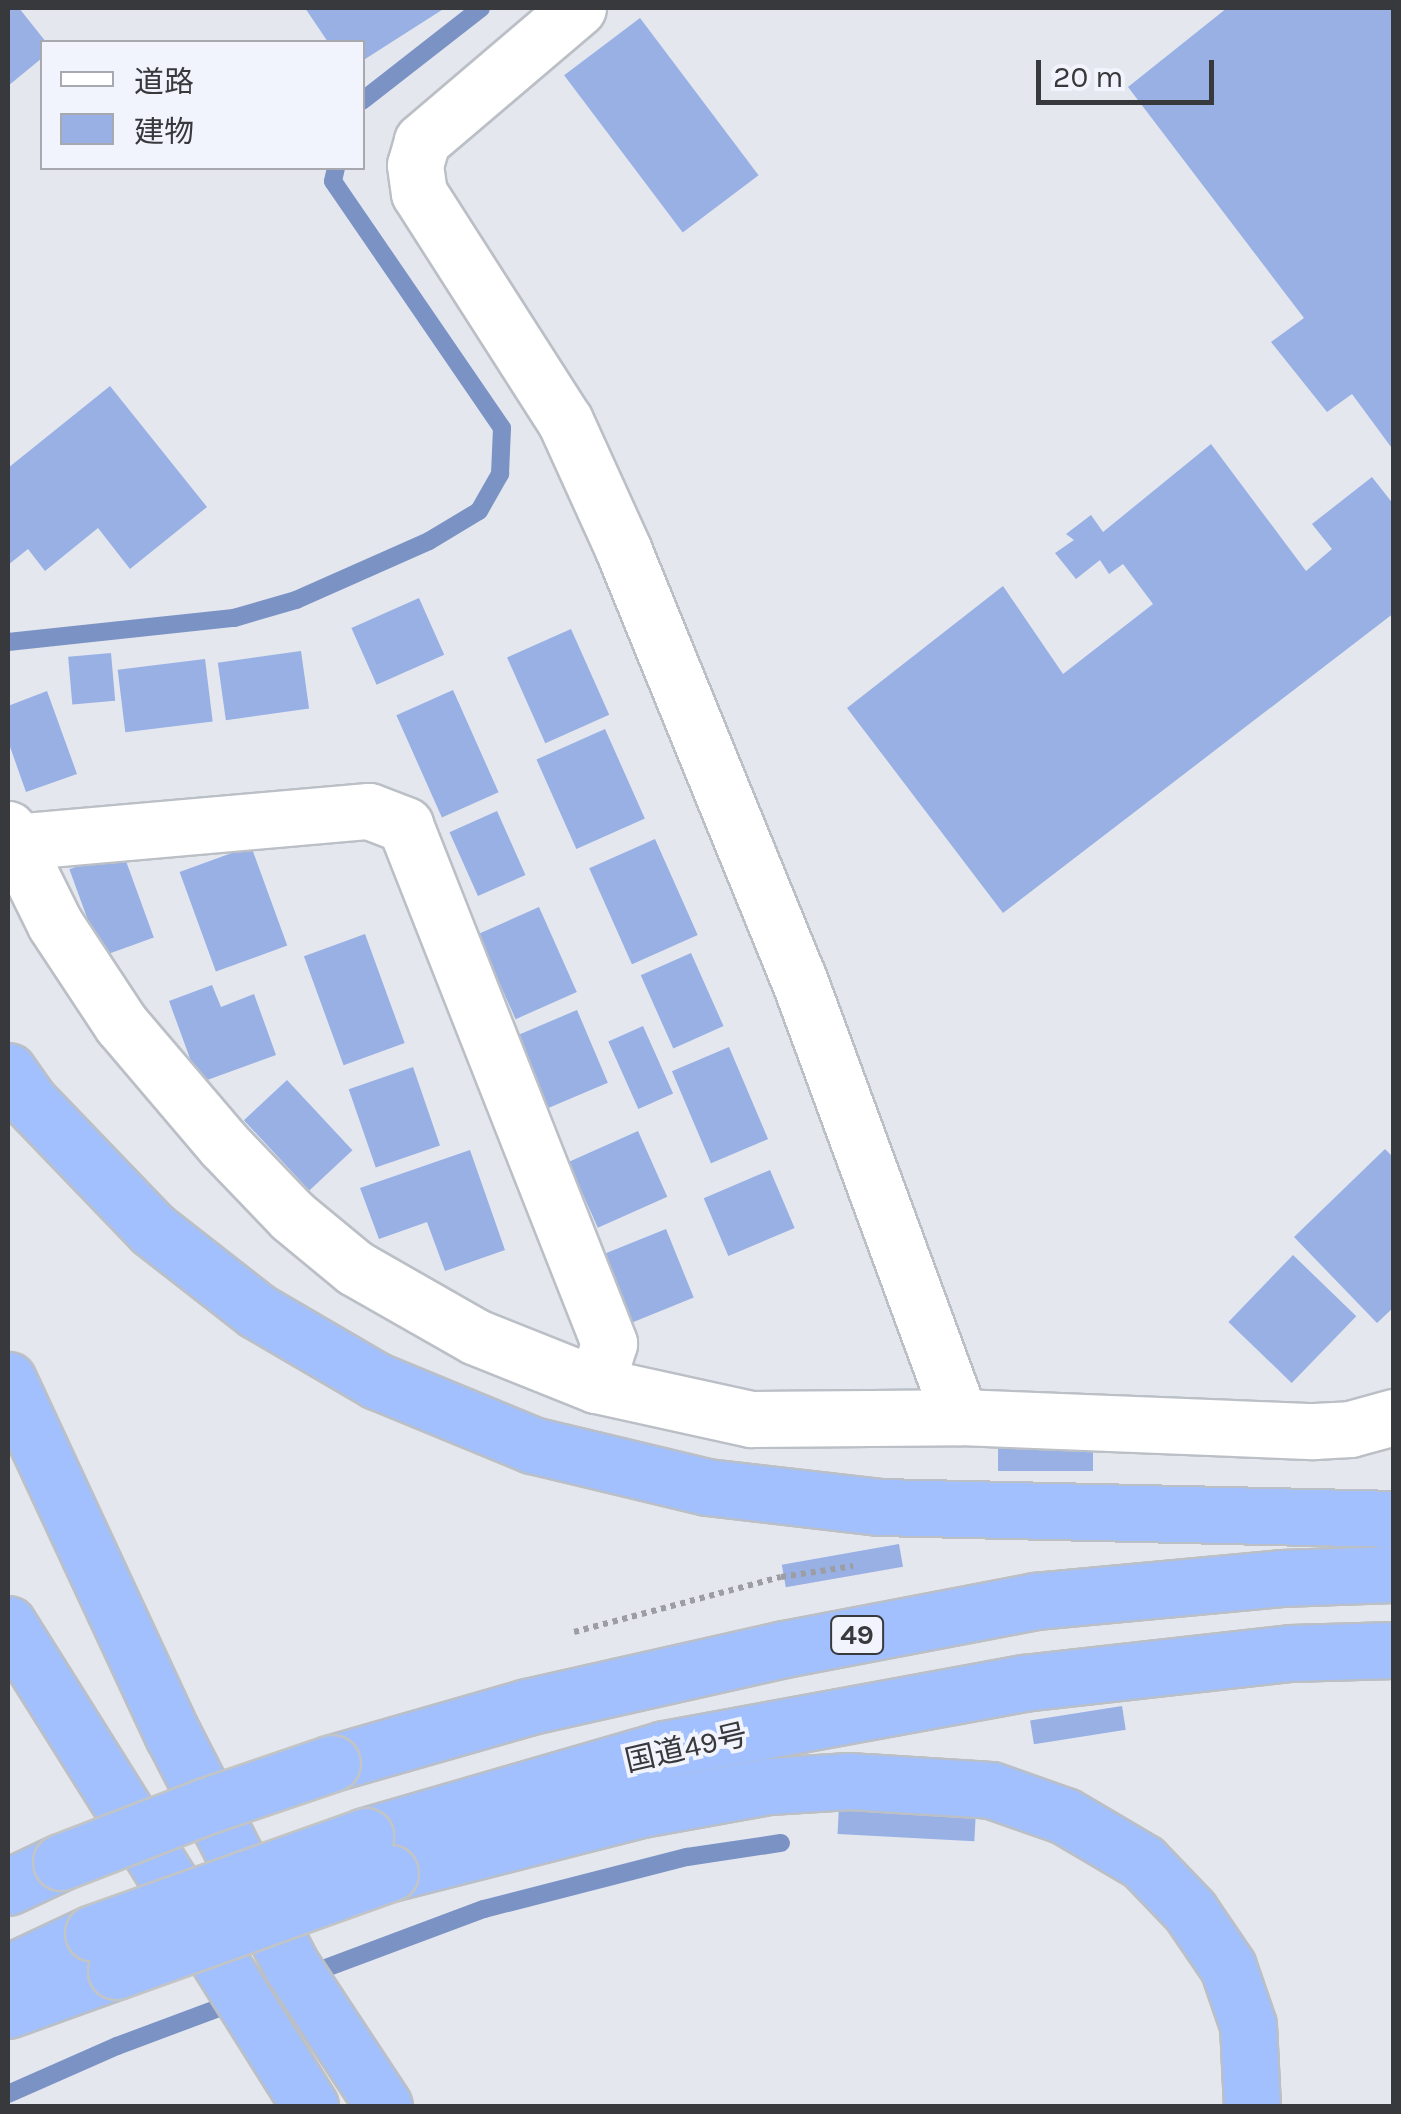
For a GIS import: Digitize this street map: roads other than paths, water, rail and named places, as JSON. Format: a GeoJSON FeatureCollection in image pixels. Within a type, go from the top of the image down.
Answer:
{"type":"FeatureCollection","features":[{"type":"Feature","properties":{"kind":"highway"},"geometry":{"type":"LineString","coordinates":[[8,1071],[28,1100],[152,1229],[257,1310],[377,1381],[532,1445],[707,1488],[879,1507],[1394,1519]]}},
{"type":"Feature","properties":{"kind":"highway"},"geometry":{"type":"LineString","coordinates":[[8,1380],[173,1735],[293,1968],[384,2106]]}},
{"type":"Feature","properties":{"kind":"highway","name":"49"},"geometry":{"type":"LineString","coordinates":[[8,1887],[61,1862],[332,1763],[527,1706],[784,1649],[1035,1601],[1281,1578],[1394,1574]]}},
{"type":"Feature","properties":{"kind":"highway"},"geometry":{"type":"LineString","coordinates":[[8,1624],[310,2106]]}},
{"type":"Feature","properties":{"kind":"highway","name":"国道49号"},"geometry":{"type":"LineString","coordinates":[[378,1854],[664,1749],[1022,1683],[1290,1654],[1394,1650]]}},
{"type":"Feature","properties":{"kind":"highway"},"geometry":{"type":"LineString","coordinates":[[8,1973],[105,1952],[378,1854],[769,1786],[849,1780],[992,1790],[1064,1816],[1143,1862],[1190,1911],[1228,1967],[1248,2025],[1252,2106]]}},
{"type":"Feature","properties":{"kind":"highway"},"geometry":{"type":"LineString","coordinates":[[8,2010],[105,1952]]}},
{"type":"Feature","properties":{"kind":"street"},"geometry":{"type":"LineString","coordinates":[[578,8],[422,142],[415,165],[419,193],[565,421],[623,549],[798,977],[960,1417]]}},
{"type":"Feature","properties":{"kind":"street"},"geometry":{"type":"LineString","coordinates":[[596,1386],[608,1343],[405,825],[368,811],[11,835],[54,924],[121,1024],[292,1216],[356,1268],[476,1337],[596,1386],[751,1419],[960,1417],[1314,1431],[1350,1429],[1394,1417]]}},
{"type":"Feature","properties":{"kind":"waterway"},"geometry":{"type":"LineString","coordinates":[[365,99],[481,8]]}},
{"type":"Feature","properties":{"kind":"waterway"},"geometry":{"type":"LineString","coordinates":[[8,642],[234,618],[296,600],[429,541],[479,511],[500,474],[502,428],[333,181],[336,170]]}},
{"type":"Feature","properties":{"kind":"waterway"},"geometry":{"type":"LineString","coordinates":[[8,2094],[117,2046],[484,1909],[687,1857],[781,1843]]}}]}
